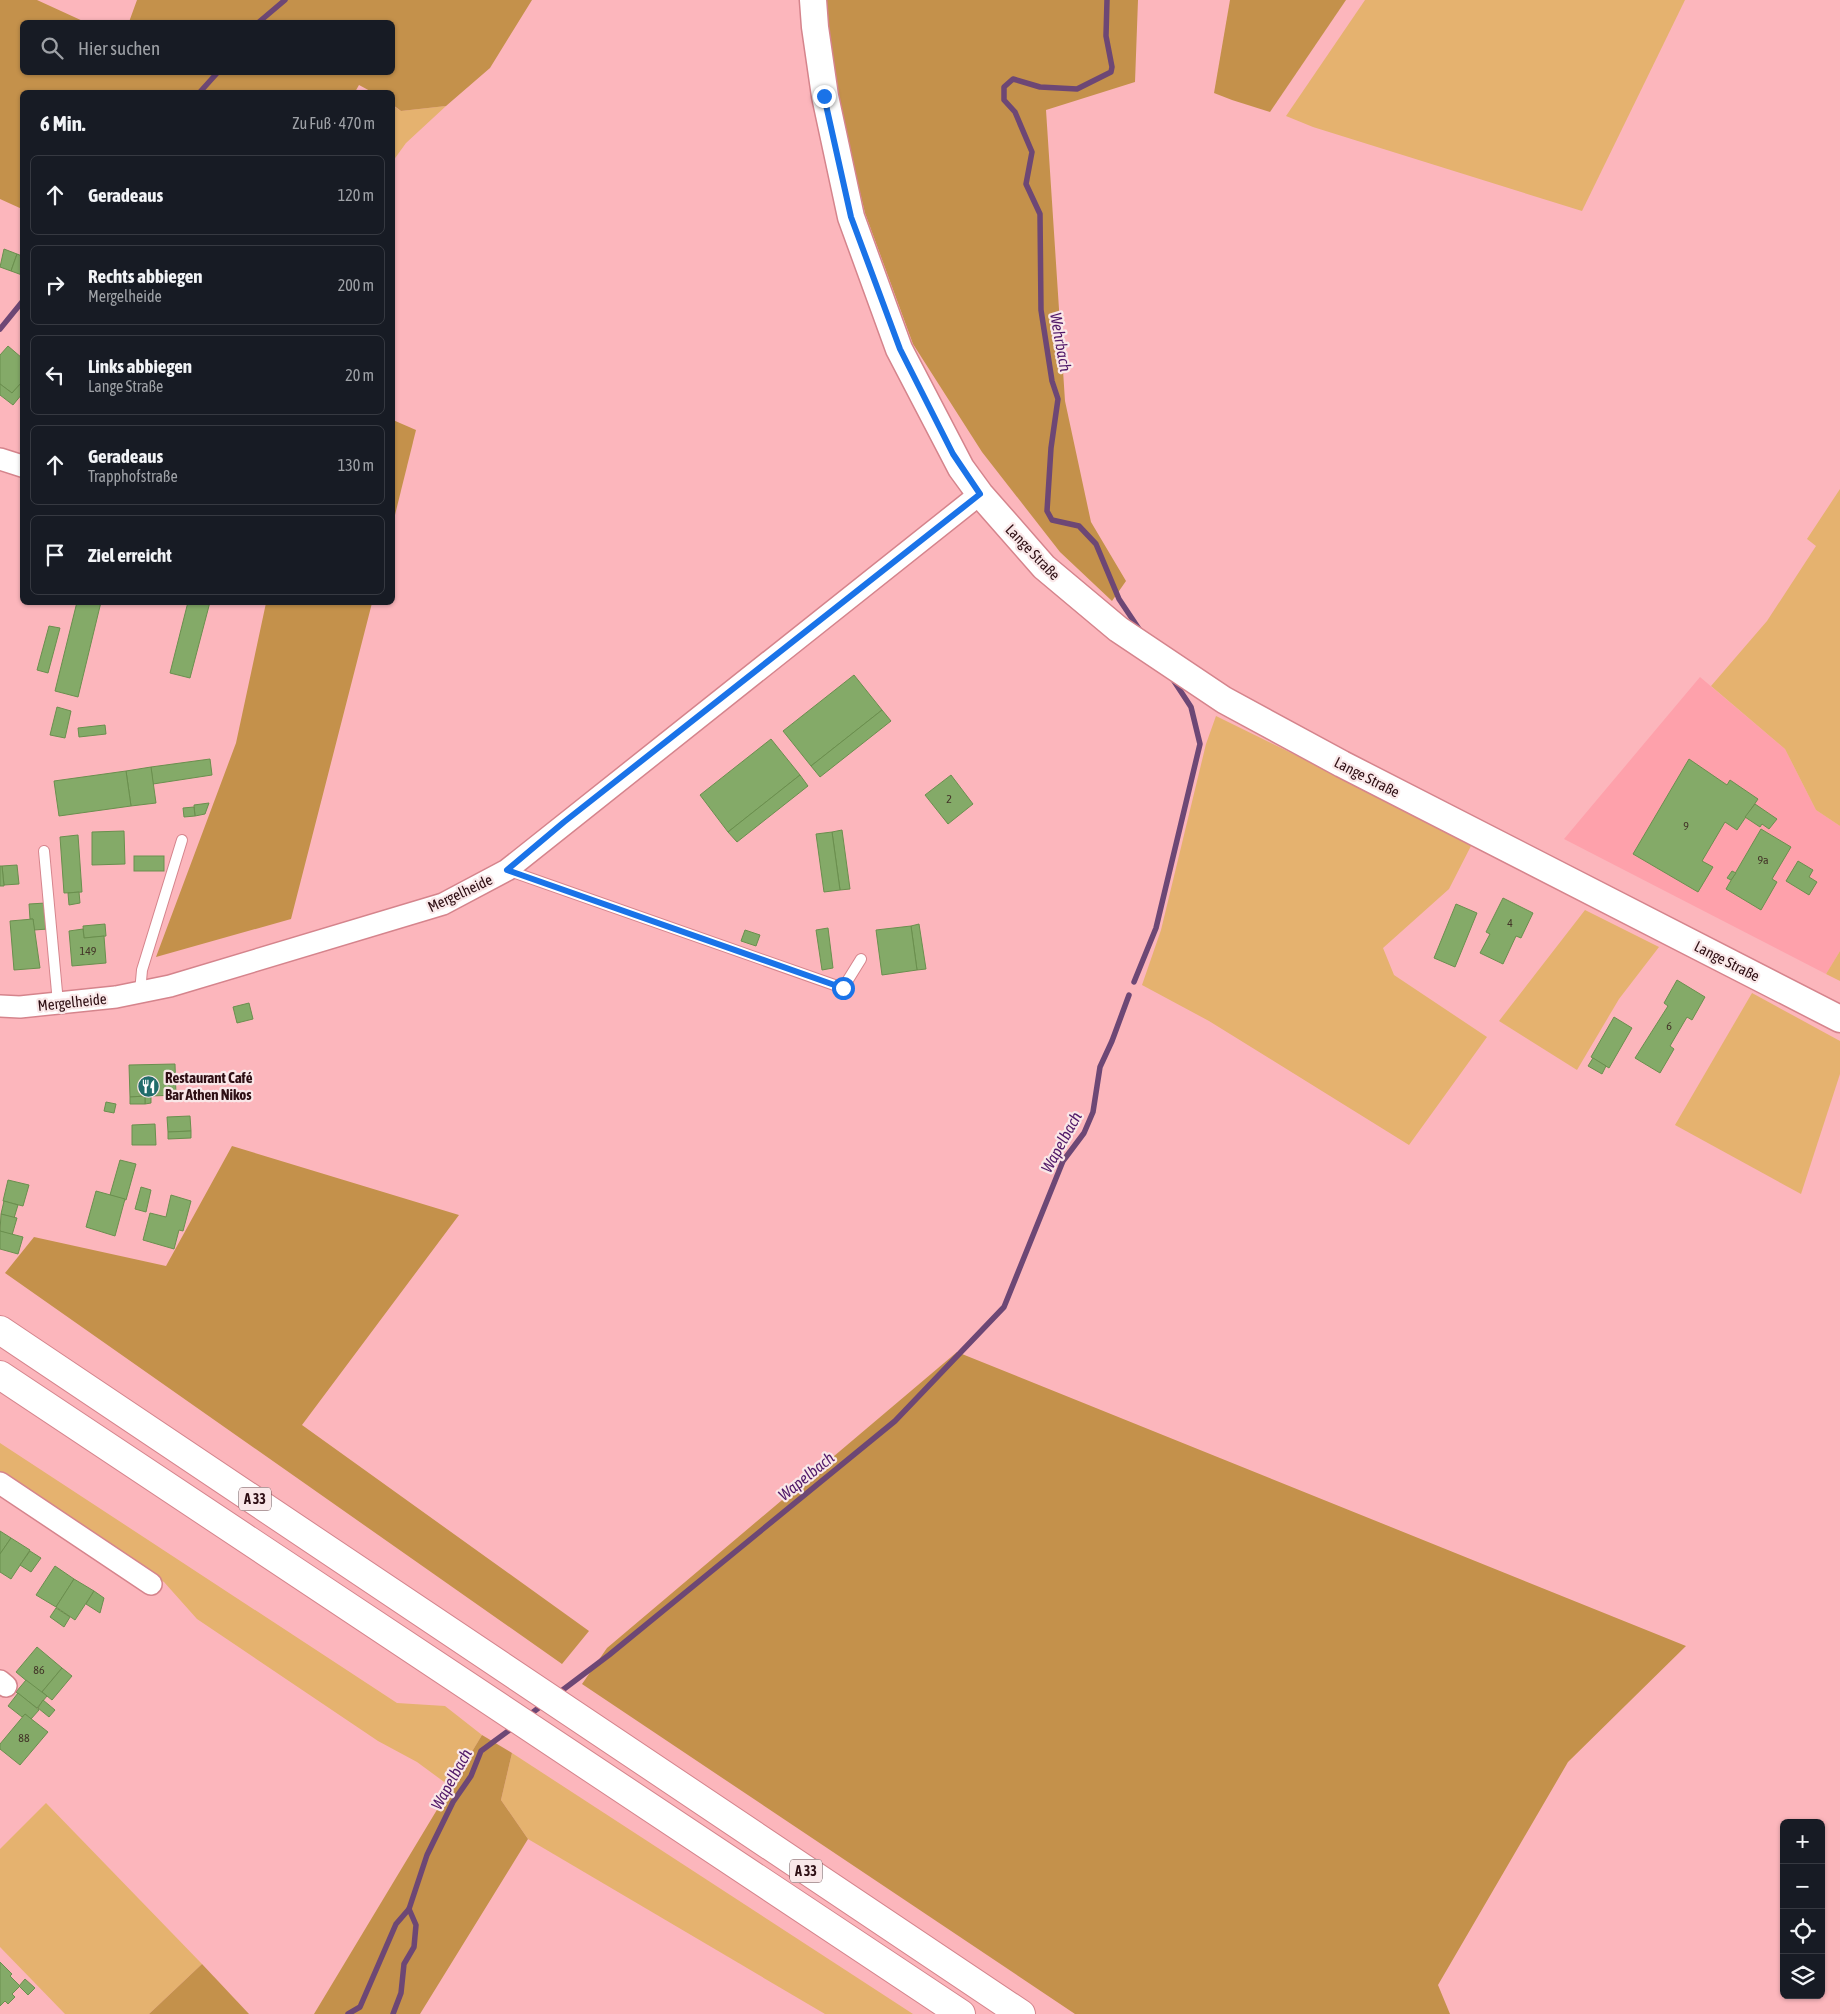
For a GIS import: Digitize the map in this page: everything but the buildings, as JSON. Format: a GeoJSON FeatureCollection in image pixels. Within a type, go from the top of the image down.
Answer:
{"type":"FeatureCollection","features":[{"type":"Feature","properties":{"kind":"highway","name":"A 33"},"geometry":{"type":"LineString","coordinates":[[0,1330],[1021,2014]]}},
{"type":"Feature","properties":{"kind":"highway","name":"A 33"},"geometry":{"type":"LineString","coordinates":[[0,1375],[961,2014]]}},
{"type":"Feature","properties":{"kind":"street","name":"Lange Straße"},"geometry":{"type":"LineString","coordinates":[[813,0],[824,96],[851,217],[900,349],[953,454],[980,494],[1044,567],[1118,629],[1224,700],[1342,764],[1840,1019]]}},
{"type":"Feature","properties":{"kind":"street"},"geometry":{"type":"LineString","coordinates":[[0,459],[20,465]]}},
{"type":"Feature","properties":{"kind":"street","name":"Mergelheide"},"geometry":{"type":"LineString","coordinates":[[0,1006],[20,1007],[58,1003],[170,986],[443,904],[507,870],[564,822],[980,494]]}},
{"type":"Feature","properties":{"kind":"street"},"geometry":{"type":"LineString","coordinates":[[0,1484],[151,1584]]}},
{"type":"Feature","properties":{"kind":"lane"},"geometry":{"type":"LineString","coordinates":[[140,992],[142,970],[182,840]]}},
{"type":"Feature","properties":{"kind":"lane"},"geometry":{"type":"LineString","coordinates":[[44,851],[58,1003]]}},
{"type":"Feature","properties":{"kind":"lane"},"geometry":{"type":"LineString","coordinates":[[507,870],[843,988],[861,959]]}},
{"type":"Feature","properties":{"kind":"shaded area"},"geometry":{"type":"Polygon","coordinates":[[[0,0],[37,0],[81,20],[20,20],[20,75],[395,75],[395,20],[130,20],[137,0],[532,0],[490,68],[446,106],[401,111],[395,106],[395,90],[368,90],[359,85],[356,90],[20,90],[20,208],[0,199],[0,0]]]}},
{"type":"Feature","properties":{"kind":"shaded area"},"geometry":{"type":"Polygon","coordinates":[[[826,0],[1138,0],[1135,82],[1046,110],[1065,401],[1091,522],[1126,581],[1112,601],[1060,552],[982,452],[913,344],[865,213],[836,93],[827,25],[826,0]]]}},
{"type":"Feature","properties":{"kind":"shaded area"},"geometry":{"type":"Polygon","coordinates":[[[1230,0],[1346,0],[1270,112],[1214,93],[1230,0]]]}},
{"type":"Feature","properties":{"kind":"shaded area"},"geometry":{"type":"Polygon","coordinates":[[[1365,0],[1685,0],[1582,211],[1313,127],[1286,116],[1365,0]]]}},
{"type":"Feature","properties":{"kind":"shaded area"},"geometry":{"type":"Polygon","coordinates":[[[446,106],[406,143],[395,158],[395,107],[401,111],[446,106]]]}},
{"type":"Feature","properties":{"kind":"shaded area"},"geometry":{"type":"Polygon","coordinates":[[[395,421],[416,430],[395,515],[395,421]]]}},
{"type":"Feature","properties":{"kind":"shaded area"},"geometry":{"type":"Polygon","coordinates":[[[1840,489],[1840,826],[1816,810],[1785,749],[1711,686],[1767,621],[1816,546],[1807,539],[1840,489]]]}},
{"type":"Feature","properties":{"kind":"shaded area"},"geometry":{"type":"Polygon","coordinates":[[[266,605],[371,605],[291,919],[156,957],[236,743],[266,605]]]}},
{"type":"Feature","properties":{"kind":"shaded area"},"geometry":{"type":"Polygon","coordinates":[[[1700,677],[1785,749],[1816,810],[1840,826],[1840,951],[1826,974],[1564,839],[1700,677]]]}},
{"type":"Feature","properties":{"kind":"shaded area"},"geometry":{"type":"Polygon","coordinates":[[[1216,716],[1473,842],[1449,889],[1383,948],[1394,975],[1487,1037],[1409,1145],[1209,1021],[1142,985],[1161,930],[1206,744],[1216,716]]]}},
{"type":"Feature","properties":{"kind":"shaded area"},"geometry":{"type":"Polygon","coordinates":[[[1585,910],[1659,947],[1619,999],[1577,1070],[1499,1021],[1585,910]]]}},
{"type":"Feature","properties":{"kind":"shaded area"},"geometry":{"type":"Polygon","coordinates":[[[1840,951],[1840,981],[1826,974],[1840,951]]]}},
{"type":"Feature","properties":{"kind":"shaded area"},"geometry":{"type":"Polygon","coordinates":[[[1752,993],[1840,1041],[1840,1074],[1801,1194],[1675,1125],[1752,993]]]}},
{"type":"Feature","properties":{"kind":"shaded area"},"geometry":{"type":"Polygon","coordinates":[[[232,1146],[459,1215],[302,1425],[589,1631],[562,1664],[5,1273],[34,1237],[166,1266],[232,1146]]]}},
{"type":"Feature","properties":{"kind":"shaded area"},"geometry":{"type":"Polygon","coordinates":[[[957,1352],[1686,1646],[1568,1762],[1438,1985],[1450,2014],[1075,2014],[582,1684],[607,1648],[957,1352]]]}},
{"type":"Feature","properties":{"kind":"shaded area"},"geometry":{"type":"Polygon","coordinates":[[[0,1443],[397,1703],[445,1706],[482,1735],[451,1787],[417,1762],[378,1741],[197,1619],[164,1582],[0,1476],[0,1443]]]}},
{"type":"Feature","properties":{"kind":"shaded area"},"geometry":{"type":"Polygon","coordinates":[[[482,1735],[512,1753],[501,1800],[528,1839],[420,2014],[314,2014],[482,1735]]]}},
{"type":"Feature","properties":{"kind":"shaded area"},"geometry":{"type":"Polygon","coordinates":[[[512,1753],[913,2014],[825,2014],[528,1839],[501,1800],[512,1753]]]}},
{"type":"Feature","properties":{"kind":"shaded area"},"geometry":{"type":"Polygon","coordinates":[[[46,1803],[202,1964],[149,2014],[65,2014],[0,1947],[0,1849],[46,1803]]]}},
{"type":"Feature","properties":{"kind":"shaded area"},"geometry":{"type":"Polygon","coordinates":[[[202,1964],[249,2014],[149,2014],[202,1964]]]}},
{"type":"Feature","properties":{"kind":"waterway"},"geometry":{"type":"LineString","coordinates":[[261,20],[285,0]]}},
{"type":"Feature","properties":{"kind":"waterway","name":"Wehrbach"},"geometry":{"type":"LineString","coordinates":[[1107,0],[1106,36],[1112,67],[1111,72],[1077,89],[1040,87],[1013,79],[1004,87],[1004,100],[1015,112],[1032,152],[1026,184],[1040,214],[1041,310],[1052,381],[1058,399],[1051,448],[1047,511],[1052,520],[1079,526],[1096,544],[1119,599],[1141,632]]}},
{"type":"Feature","properties":{"kind":"waterway"},"geometry":{"type":"LineString","coordinates":[[202,90],[215,75]]}},
{"type":"Feature","properties":{"kind":"waterway"},"geometry":{"type":"LineString","coordinates":[[0,329],[20,304]]}},
{"type":"Feature","properties":{"kind":"waterway","name":"Wapelbach"},"geometry":{"type":"LineString","coordinates":[[1134,982],[1156,928],[1200,744],[1191,707],[1172,678]]}},
{"type":"Feature","properties":{"kind":"waterway","name":"Wapelbach"},"geometry":{"type":"LineString","coordinates":[[556,1695],[609,1655],[895,1421],[1004,1307],[1063,1161],[1084,1133],[1093,1112],[1100,1067],[1129,995]]}},
{"type":"Feature","properties":{"kind":"waterway","name":"Wapelbach"},"geometry":{"type":"LineString","coordinates":[[528,1716],[545,1703]]}},
{"type":"Feature","properties":{"kind":"waterway","name":"Wapelbach"},"geometry":{"type":"LineString","coordinates":[[348,2014],[360,2007],[396,1924],[409,1909],[427,1855],[453,1802],[471,1776],[481,1751],[515,1726]]}},
{"type":"Feature","properties":{"kind":"waterway","name":"Wapelbach"},"geometry":{"type":"LineString","coordinates":[[393,2014],[401,1993],[404,1964],[414,1947],[416,1925],[409,1909]]}},
{"type":"Feature","properties":{"kind":"place","name":"Restaurant Café Bar Athen Nikos"},"geometry":{"type":"Point","coordinates":[149,1086]}},
{"type":"Feature","properties":{"kind":"route"},"geometry":{"type":"LineString","coordinates":[[824,96],[851,217],[900,349],[953,454],[980,494],[564,822],[507,870],[843,988]]}}]}
